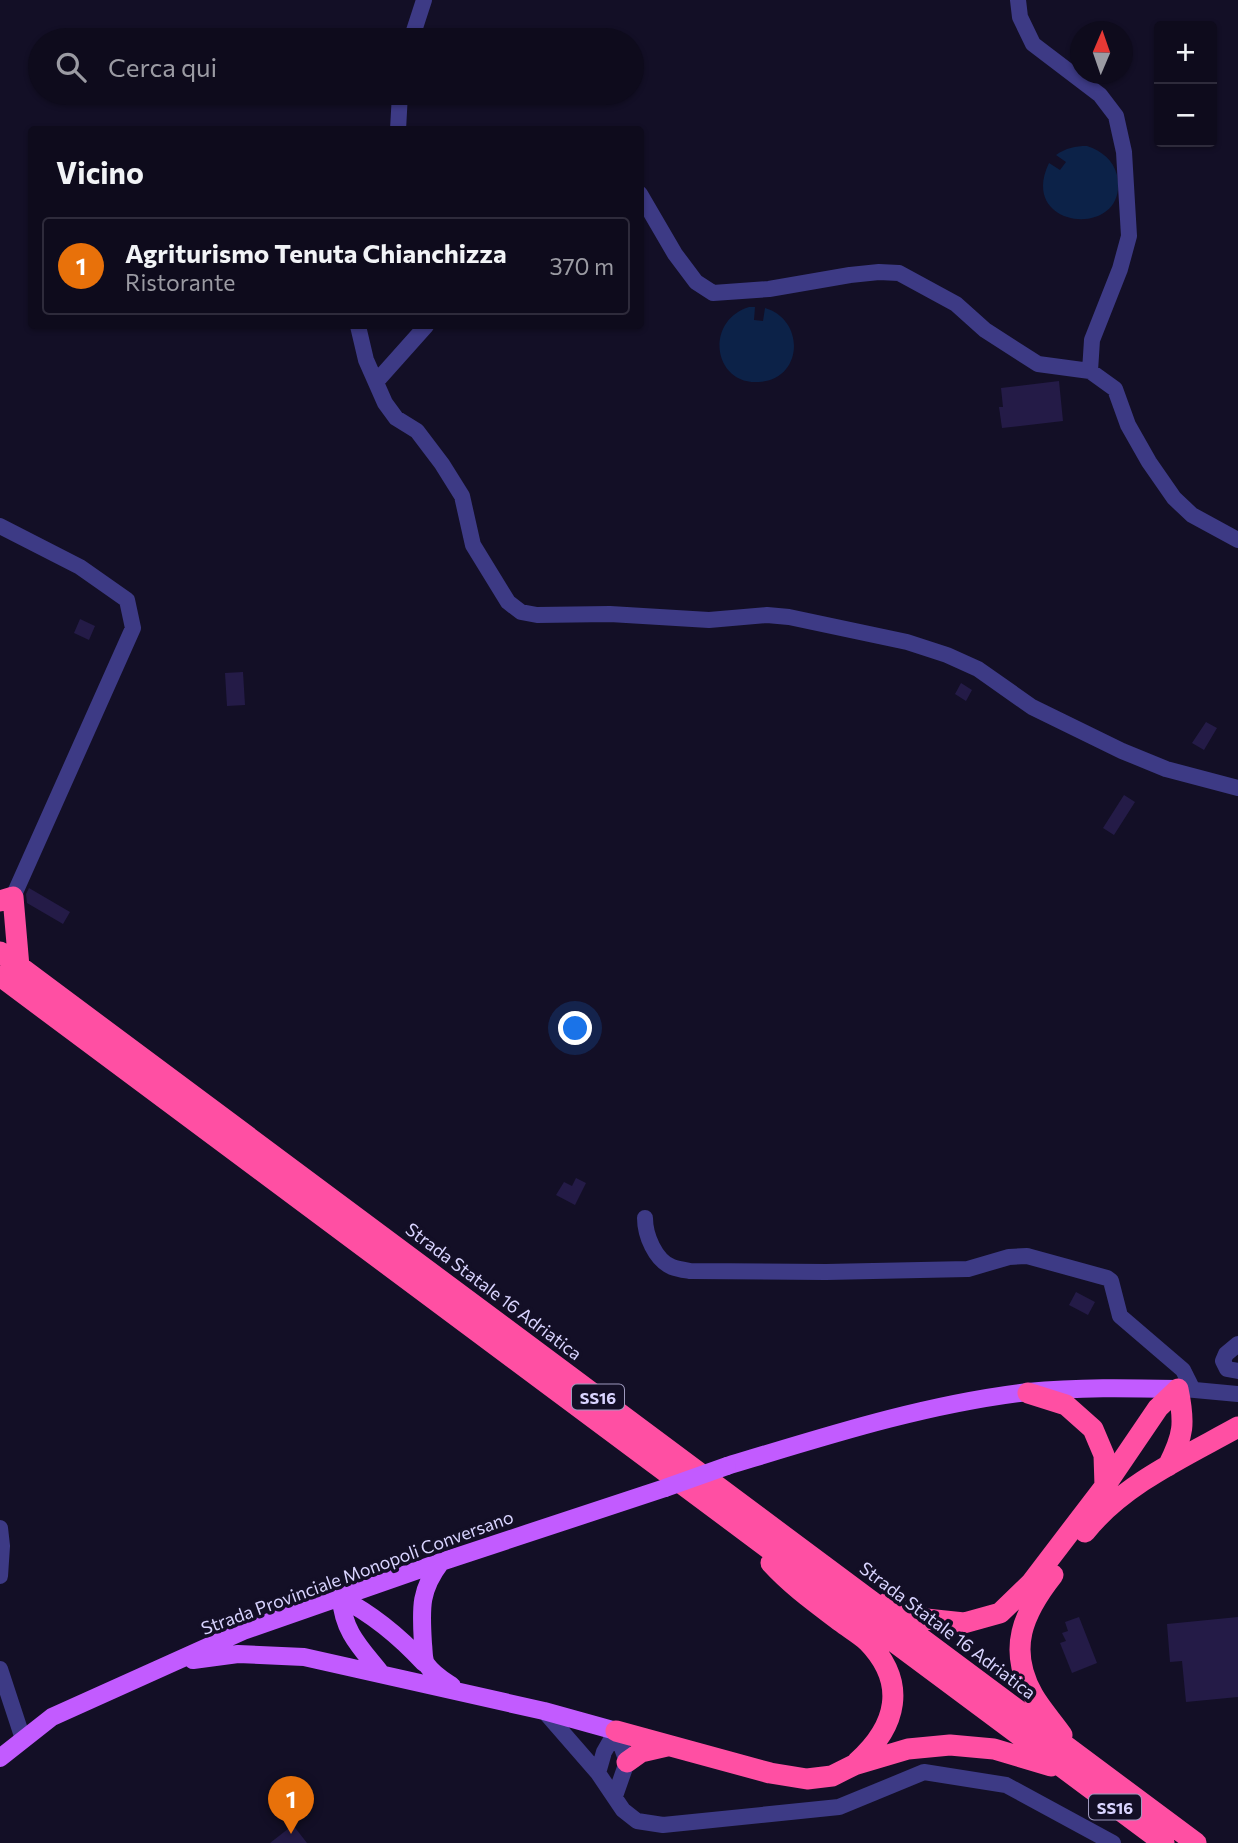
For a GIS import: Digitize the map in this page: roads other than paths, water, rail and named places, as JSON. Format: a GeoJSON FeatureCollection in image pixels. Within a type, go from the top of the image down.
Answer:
{"type":"FeatureCollection","features":[{"type":"Feature","properties":{"kind":"highway"},"geometry":{"type":"LineString","coordinates":[[6,899],[10,971]]}},
{"type":"Feature","properties":{"kind":"highway","name":"Strada Statale 16 Adriatica"},"geometry":{"type":"LineString","coordinates":[[0,953],[10,971],[739,1527],[1071,1762],[1196,1843]]}},
{"type":"Feature","properties":{"kind":"highway","name":"Strada Statale 16 Adriatica"},"geometry":{"type":"LineString","coordinates":[[10,971],[858,1591],[1071,1762],[1164,1843]]}},
{"type":"Feature","properties":{"kind":"highway"},"geometry":{"type":"LineString","coordinates":[[858,1591],[926,1619],[964,1623],[1000,1613],[1031,1583],[1105,1486],[1158,1408],[1185,1389]]}},
{"type":"Feature","properties":{"kind":"highway"},"geometry":{"type":"LineString","coordinates":[[1168,1466],[1180,1444],[1185,1389]]}},
{"type":"Feature","properties":{"kind":"highway"},"geometry":{"type":"LineString","coordinates":[[1028,1392],[1066,1405],[1093,1429],[1104,1455],[1105,1486]]}},
{"type":"Feature","properties":{"kind":"highway"},"geometry":{"type":"LineString","coordinates":[[1071,1762],[1033,1695],[1020,1664],[1021,1631],[1041,1590],[1096,1518],[1126,1493],[1238,1427]]}},
{"type":"Feature","properties":{"kind":"highway"},"geometry":{"type":"LineString","coordinates":[[739,1527],[789,1583],[867,1642],[889,1672],[894,1700],[888,1724],[875,1745],[854,1765]]}},
{"type":"Feature","properties":{"kind":"highway"},"geometry":{"type":"LineString","coordinates":[[616,1731],[770,1773],[807,1780],[832,1776],[854,1765],[908,1749],[950,1745],[1071,1762]]}},
{"type":"Feature","properties":{"kind":"highway"},"geometry":{"type":"LineString","coordinates":[[627,1762],[641,1752],[668,1746]]}},
{"type":"Feature","properties":{"kind":"main road","name":"Strada Provinciale Monopoli Conversano"},"geometry":{"type":"LineString","coordinates":[[0,1758],[52,1717],[243,1631],[727,1466],[857,1426],[1028,1392],[1106,1387],[1185,1389]]}},
{"type":"Feature","properties":{"kind":"main road"},"geometry":{"type":"LineString","coordinates":[[424,1663],[420,1615],[424,1591],[430,1577],[442,1562]]}},
{"type":"Feature","properties":{"kind":"main road"},"geometry":{"type":"LineString","coordinates":[[341,1598],[363,1610],[408,1646],[436,1675],[460,1692]]}},
{"type":"Feature","properties":{"kind":"main road"},"geometry":{"type":"LineString","coordinates":[[341,1598],[342,1617],[352,1637],[380,1672]]}},
{"type":"Feature","properties":{"kind":"main road"},"geometry":{"type":"LineString","coordinates":[[172,1662],[238,1654],[304,1657],[380,1672],[616,1731]]}},
{"type":"Feature","properties":{"kind":"street"},"geometry":{"type":"LineString","coordinates":[[415,28],[424,0]]}},
{"type":"Feature","properties":{"kind":"street"},"geometry":{"type":"LineString","coordinates":[[1018,0],[1020,17],[1033,44],[1100,95],[1116,117],[1124,152],[1129,236],[1120,269],[1092,340],[1090,371]]}},
{"type":"Feature","properties":{"kind":"street"},"geometry":{"type":"LineString","coordinates":[[398,126],[399,105]]}},
{"type":"Feature","properties":{"kind":"street"},"geometry":{"type":"LineString","coordinates":[[644,201],[675,254],[696,282],[713,293],[769,289],[850,275],[899,273],[956,304],[985,330],[1038,364],[1090,371],[1115,389],[1128,425],[1174,498],[1192,515],[1238,540]]}},
{"type":"Feature","properties":{"kind":"street"},"geometry":{"type":"LineString","coordinates":[[359,329],[366,360],[385,403],[396,418],[417,431],[462,496],[473,545],[508,602],[521,612],[537,615],[610,614],[709,620],[778,616],[907,642],[978,669],[1032,706],[1122,751],[1166,769],[1238,788]]}},
{"type":"Feature","properties":{"kind":"street"},"geometry":{"type":"LineString","coordinates":[[376,382],[423,329]]}},
{"type":"Feature","properties":{"kind":"street"},"geometry":{"type":"LineString","coordinates":[[0,526],[80,567],[127,600],[133,628],[6,899]]}},
{"type":"Feature","properties":{"kind":"street"},"geometry":{"type":"LineString","coordinates":[[645,1218],[645,1228],[656,1253],[671,1267],[690,1270],[825,1272],[968,1269],[1009,1257],[1027,1256],[1107,1278],[1111,1281],[1120,1316],[1183,1370],[1185,1389],[1238,1394]]}},
{"type":"Feature","properties":{"kind":"street"},"geometry":{"type":"LineString","coordinates":[[1238,1344],[1223,1360],[1227,1369],[1238,1371]]}},
{"type":"Feature","properties":{"kind":"street"},"geometry":{"type":"LineString","coordinates":[[0,1528],[0,1576]]}},
{"type":"Feature","properties":{"kind":"street"},"geometry":{"type":"LineString","coordinates":[[0,1669],[23,1739]]}},
{"type":"Feature","properties":{"kind":"street"},"geometry":{"type":"LineString","coordinates":[[544,1711],[598,1773],[623,1810],[638,1821],[663,1825],[839,1807],[924,1772],[1006,1785],[1113,1843]]}},
{"type":"Feature","properties":{"kind":"street"},"geometry":{"type":"LineString","coordinates":[[598,1773],[604,1752],[616,1731]]}},
{"type":"Feature","properties":{"kind":"street"},"geometry":{"type":"LineString","coordinates":[[615,1796],[627,1762],[616,1731]]}},
{"type":"Feature","properties":{"kind":"water"},"geometry":{"type":"Polygon","coordinates":[[[1087,146],[1102,153],[1113,165],[1117,175],[1117,196],[1108,210],[1093,218],[1076,219],[1060,214],[1048,203],[1043,186],[1049,163],[1060,170],[1066,162],[1056,155],[1071,148],[1087,146]]]}},
{"type":"Feature","properties":{"kind":"water"},"geometry":{"type":"Polygon","coordinates":[[[755,307],[754,320],[763,321],[765,308],[778,315],[788,324],[793,336],[791,361],[774,379],[759,382],[744,380],[732,374],[724,363],[720,338],[725,325],[735,314],[755,307]]]}},
{"type":"Feature","properties":{"kind":"place","name":"Agriturismo Tenuta Chianchizza"},"geometry":{"type":"Point","coordinates":[291,1834]}}]}
